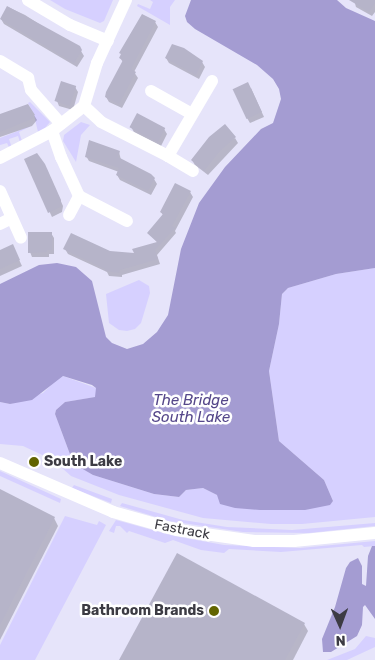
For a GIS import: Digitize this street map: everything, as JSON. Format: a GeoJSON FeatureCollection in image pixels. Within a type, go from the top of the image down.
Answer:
{"type":"FeatureCollection","features":[{"type":"Feature","properties":{"kind":"street"},"geometry":{"type":"LineString","coordinates":[[28,0],[70,24],[108,41]]}},
{"type":"Feature","properties":{"kind":"street"},"geometry":{"type":"LineString","coordinates":[[0,158],[57,128],[84,106],[96,63],[126,0]]}},
{"type":"Feature","properties":{"kind":"street"},"geometry":{"type":"LineString","coordinates":[[0,61],[28,78],[31,90],[57,128],[79,196],[127,221]]}},
{"type":"Feature","properties":{"kind":"street"},"geometry":{"type":"LineString","coordinates":[[168,156],[212,81]]}},
{"type":"Feature","properties":{"kind":"street"},"geometry":{"type":"LineString","coordinates":[[150,91],[192,114]]}},
{"type":"Feature","properties":{"kind":"street"},"geometry":{"type":"LineString","coordinates":[[84,106],[101,122],[193,171]]}},
{"type":"Feature","properties":{"kind":"street"},"geometry":{"type":"LineString","coordinates":[[0,191],[21,238]]}},
{"type":"Feature","properties":{"kind":"street"},"geometry":{"type":"LineString","coordinates":[[69,215],[79,196]]}},
{"type":"Feature","properties":{"kind":"street"},"geometry":{"type":"LineString","coordinates":[[0,224],[12,218]]}},
{"type":"Feature","properties":{"kind":"street","name":"Fastrack"},"geometry":{"type":"LineString","coordinates":[[0,463],[113,512],[176,530],[254,541],[294,541],[375,532]]}},
{"type":"Feature","properties":{"kind":"shaded area"},"geometry":{"type":"Polygon","coordinates":[[[50,0],[113,0],[104,21],[100,23],[65,9],[50,0]]]}},
{"type":"Feature","properties":{"kind":"shaded area"},"geometry":{"type":"Polygon","coordinates":[[[150,0],[175,0],[170,7],[170,25],[137,6],[138,4],[150,9],[153,2],[150,0]]]}},
{"type":"Feature","properties":{"kind":"shaded area"},"geometry":{"type":"Polygon","coordinates":[[[30,102],[50,122],[38,132],[34,115],[28,103],[30,102]]]}},
{"type":"Feature","properties":{"kind":"shaded area"},"geometry":{"type":"Polygon","coordinates":[[[81,122],[90,125],[81,135],[76,162],[63,141],[64,135],[81,122]]]}},
{"type":"Feature","properties":{"kind":"shaded area"},"geometry":{"type":"Polygon","coordinates":[[[31,126],[19,132],[22,141],[20,142],[18,136],[9,139],[12,148],[10,149],[7,143],[0,145],[0,138],[31,126]]]}},
{"type":"Feature","properties":{"kind":"shaded area"},"geometry":{"type":"Polygon","coordinates":[[[375,268],[375,517],[302,524],[271,524],[203,518],[119,495],[71,476],[53,460],[23,446],[0,444],[0,402],[10,404],[43,393],[57,379],[63,376],[96,388],[96,397],[65,402],[56,410],[55,414],[71,457],[76,464],[93,475],[154,494],[179,497],[186,490],[203,488],[217,495],[329,505],[333,501],[324,480],[279,441],[269,371],[279,324],[282,294],[288,288],[336,274],[375,268]]]}},
{"type":"Feature","properties":{"kind":"shaded area"},"geometry":{"type":"Polygon","coordinates":[[[139,280],[149,286],[150,293],[141,323],[135,329],[119,330],[109,323],[106,294],[139,280]]]}},
{"type":"Feature","properties":{"kind":"shaded area"},"geometry":{"type":"Polygon","coordinates":[[[0,471],[61,499],[60,503],[0,476],[0,471]]]}},
{"type":"Feature","properties":{"kind":"shaded area"},"geometry":{"type":"Polygon","coordinates":[[[74,485],[112,499],[111,503],[72,488],[74,485]]]}},
{"type":"Feature","properties":{"kind":"shaded area"},"geometry":{"type":"Polygon","coordinates":[[[122,503],[183,520],[227,527],[292,530],[375,523],[375,526],[309,533],[243,532],[169,521],[120,506],[122,503]]]}},
{"type":"Feature","properties":{"kind":"shaded area"},"geometry":{"type":"Polygon","coordinates":[[[65,516],[97,525],[99,521],[106,525],[35,660],[0,660],[0,645],[65,516]]]}},
{"type":"Feature","properties":{"kind":"shaded area"},"geometry":{"type":"Polygon","coordinates":[[[116,520],[174,536],[224,545],[300,548],[375,541],[375,546],[364,547],[362,545],[281,552],[229,549],[224,553],[201,550],[173,540],[165,543],[129,531],[127,533],[120,526],[116,526],[114,533],[109,531],[116,520]]]}},
{"type":"Feature","properties":{"kind":"shaded area"},"geometry":{"type":"Polygon","coordinates":[[[366,636],[375,638],[375,647],[347,660],[327,660],[355,649],[366,636]]]}},
{"type":"Feature","properties":{"kind":"water","name":"The Bridge South Lake"},"geometry":{"type":"Polygon","coordinates":[[[191,0],[337,0],[346,8],[375,21],[375,268],[336,274],[288,288],[282,294],[279,324],[269,371],[279,441],[324,480],[333,501],[330,505],[305,510],[235,508],[220,504],[217,495],[203,488],[186,490],[179,497],[154,494],[93,475],[81,468],[71,457],[55,414],[56,410],[65,402],[95,397],[96,388],[92,385],[63,376],[32,400],[10,404],[0,402],[0,284],[39,265],[57,263],[76,267],[92,281],[106,337],[112,343],[127,349],[143,344],[157,332],[168,315],[181,249],[199,203],[225,167],[261,129],[273,123],[281,99],[279,89],[273,79],[257,65],[195,29],[187,22],[185,16],[191,0]]]}},
{"type":"Feature","properties":{"kind":"water"},"geometry":{"type":"Polygon","coordinates":[[[372,546],[375,546],[375,619],[365,605],[363,607],[362,625],[357,636],[331,652],[323,652],[322,639],[335,607],[346,568],[350,562],[358,558],[362,566],[362,584],[366,586],[368,556],[372,546]]]}},
{"type":"Feature","properties":{"kind":"building"},"geometry":{"type":"Polygon","coordinates":[[[349,0],[375,0],[375,3],[369,12],[349,0]]]}},
{"type":"Feature","properties":{"kind":"building"},"geometry":{"type":"Polygon","coordinates":[[[7,6],[80,46],[82,50],[74,63],[0,19],[7,6]]]}},
{"type":"Feature","properties":{"kind":"building"},"geometry":{"type":"Polygon","coordinates":[[[142,14],[156,21],[131,69],[136,72],[119,104],[105,97],[106,92],[123,60],[119,58],[121,54],[119,53],[142,14]]]}},
{"type":"Feature","properties":{"kind":"building"},"geometry":{"type":"Polygon","coordinates":[[[172,44],[184,48],[203,61],[196,75],[165,58],[172,44]]]}},
{"type":"Feature","properties":{"kind":"building"},"geometry":{"type":"Polygon","coordinates":[[[61,81],[76,86],[70,106],[55,101],[61,81]]]}},
{"type":"Feature","properties":{"kind":"building"},"geometry":{"type":"Polygon","coordinates":[[[248,82],[262,112],[247,119],[233,89],[248,82]]]}},
{"type":"Feature","properties":{"kind":"building"},"geometry":{"type":"Polygon","coordinates":[[[28,104],[35,115],[33,116],[34,118],[0,132],[0,114],[28,104]]]}},
{"type":"Feature","properties":{"kind":"building"},"geometry":{"type":"Polygon","coordinates":[[[137,113],[165,128],[158,142],[129,127],[137,113]]]}},
{"type":"Feature","properties":{"kind":"building"},"geometry":{"type":"Polygon","coordinates":[[[225,124],[236,137],[220,151],[204,171],[191,160],[209,137],[225,124]]]}},
{"type":"Feature","properties":{"kind":"building"},"geometry":{"type":"Polygon","coordinates":[[[89,140],[120,151],[118,157],[151,174],[155,178],[148,191],[116,175],[119,168],[85,157],[89,140]]]}},
{"type":"Feature","properties":{"kind":"building"},"geometry":{"type":"Polygon","coordinates":[[[37,153],[45,164],[61,200],[60,207],[48,213],[24,159],[37,153]]]}},
{"type":"Feature","properties":{"kind":"building"},"geometry":{"type":"Polygon","coordinates":[[[175,183],[191,191],[172,226],[175,228],[155,250],[158,259],[120,270],[119,273],[105,271],[105,269],[63,249],[71,233],[110,251],[134,253],[132,249],[157,242],[147,233],[163,214],[160,212],[175,183]]]}},
{"type":"Feature","properties":{"kind":"building"},"geometry":{"type":"Polygon","coordinates":[[[28,232],[52,232],[52,250],[28,253],[28,232]]]}},
{"type":"Feature","properties":{"kind":"building"},"geometry":{"type":"Polygon","coordinates":[[[13,244],[20,260],[0,269],[0,250],[13,244]]]}},
{"type":"Feature","properties":{"kind":"building"},"geometry":{"type":"Polygon","coordinates":[[[0,489],[55,517],[0,625],[0,489]]]}},
{"type":"Feature","properties":{"kind":"building","name":"Bathroom Brands"},"geometry":{"type":"Polygon","coordinates":[[[177,553],[305,623],[285,660],[119,660],[177,553]]]}},
{"type":"Feature","properties":{"kind":"place","name":"South Lake"},"geometry":{"type":"Point","coordinates":[34,462]}},
{"type":"Feature","properties":{"kind":"place","name":"Bathroom Brands"},"geometry":{"type":"Point","coordinates":[214,611]}}]}
